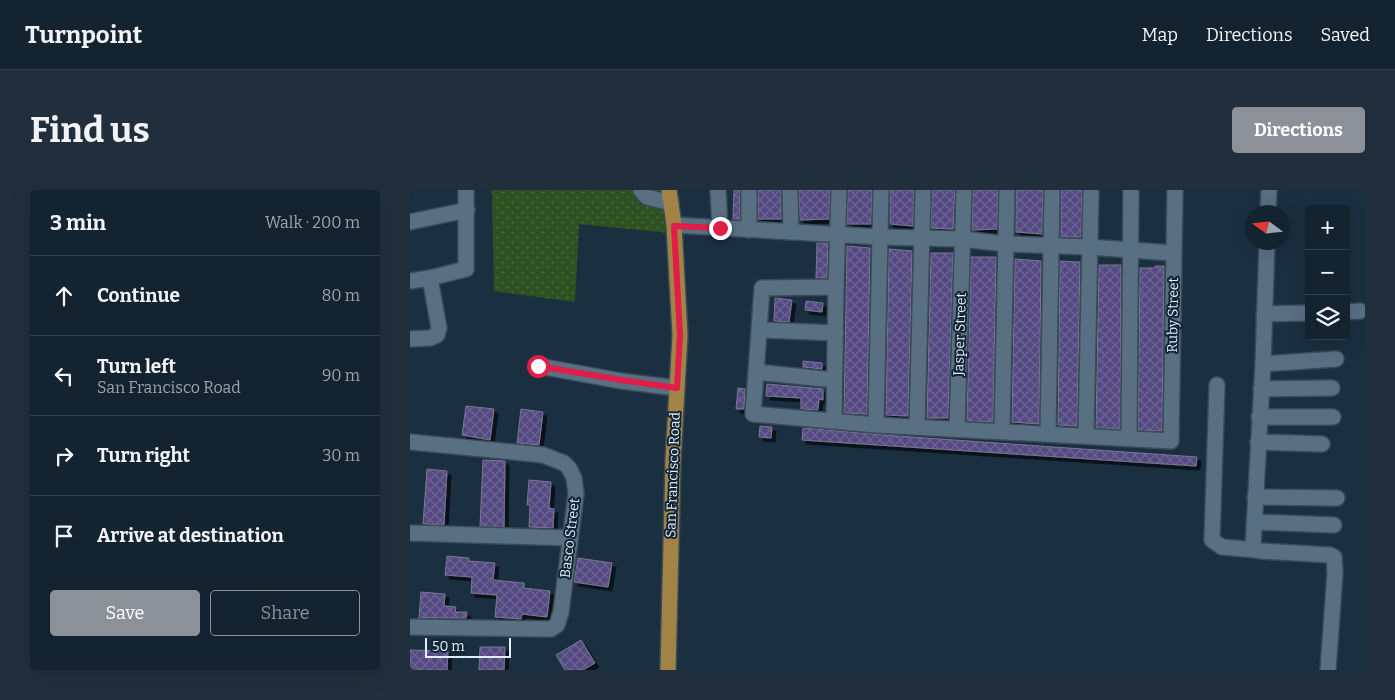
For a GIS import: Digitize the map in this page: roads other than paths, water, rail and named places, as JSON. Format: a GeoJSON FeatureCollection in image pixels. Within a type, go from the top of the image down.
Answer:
{"type":"FeatureCollection","features":[{"type":"Feature","properties":{"kind":"main road","name":"San Francisco Road"},"geometry":{"type":"LineString","coordinates":[[668,670],[673,461],[680,335],[674,226],[670,196]]}},
{"type":"Feature","properties":{"kind":"street"},"geometry":{"type":"LineString","coordinates":[[410,281],[466,269],[466,190]]}},
{"type":"Feature","properties":{"kind":"street"},"geometry":{"type":"LineString","coordinates":[[641,190],[647,196],[670,196]]}},
{"type":"Feature","properties":{"kind":"street"},"geometry":{"type":"LineString","coordinates":[[718,190],[720,228]]}},
{"type":"Feature","properties":{"kind":"street"},"geometry":{"type":"LineString","coordinates":[[748,230],[749,190]]}},
{"type":"Feature","properties":{"kind":"street"},"geometry":{"type":"LineString","coordinates":[[790,190],[791,232]]}},
{"type":"Feature","properties":{"kind":"street"},"geometry":{"type":"LineString","coordinates":[[834,420],[839,190]]}},
{"type":"Feature","properties":{"kind":"street"},"geometry":{"type":"LineString","coordinates":[[876,425],[881,190]]}},
{"type":"Feature","properties":{"kind":"street"},"geometry":{"type":"LineString","coordinates":[[917,427],[923,190]]}},
{"type":"Feature","properties":{"kind":"street","name":"Jasper Street"},"geometry":{"type":"LineString","coordinates":[[957,429],[964,190]]}},
{"type":"Feature","properties":{"kind":"street"},"geometry":{"type":"LineString","coordinates":[[1002,432],[1007,190]]}},
{"type":"Feature","properties":{"kind":"street"},"geometry":{"type":"LineString","coordinates":[[1048,434],[1052,190]]}},
{"type":"Feature","properties":{"kind":"street"},"geometry":{"type":"LineString","coordinates":[[1086,435],[1091,190]]}},
{"type":"Feature","properties":{"kind":"street"},"geometry":{"type":"LineString","coordinates":[[836,287],[762,288],[753,414],[876,425],[1129,438],[1131,190]]}},
{"type":"Feature","properties":{"kind":"street","name":"Ruby Street"},"geometry":{"type":"LineString","coordinates":[[1129,438],[1171,441],[1175,190]]}},
{"type":"Feature","properties":{"kind":"street"},"geometry":{"type":"LineString","coordinates":[[1268,205],[1269,190]]}},
{"type":"Feature","properties":{"kind":"street"},"geometry":{"type":"LineString","coordinates":[[410,222],[467,210]]}},
{"type":"Feature","properties":{"kind":"street"},"geometry":{"type":"LineString","coordinates":[[674,226],[922,239],[962,239],[1006,244],[1173,253]]}},
{"type":"Feature","properties":{"kind":"street"},"geometry":{"type":"LineString","coordinates":[[1256,550],[1253,547],[1260,389],[1263,364],[1266,250]]}},
{"type":"Feature","properties":{"kind":"street"},"geometry":{"type":"LineString","coordinates":[[410,339],[430,338],[437,335],[439,328],[430,278]]}},
{"type":"Feature","properties":{"kind":"street"},"geometry":{"type":"LineString","coordinates":[[1264,314],[1305,313]]}},
{"type":"Feature","properties":{"kind":"street"},"geometry":{"type":"LineString","coordinates":[[760,330],[836,333]]}},
{"type":"Feature","properties":{"kind":"street"},"geometry":{"type":"LineString","coordinates":[[1263,364],[1336,359]]}},
{"type":"Feature","properties":{"kind":"street"},"geometry":{"type":"LineString","coordinates":[[538,366],[677,388]]}},
{"type":"Feature","properties":{"kind":"street"},"geometry":{"type":"LineString","coordinates":[[756,372],[834,380]]}},
{"type":"Feature","properties":{"kind":"street"},"geometry":{"type":"LineString","coordinates":[[1217,385],[1212,540],[1222,547],[1330,555],[1334,557],[1335,573],[1328,670]]}},
{"type":"Feature","properties":{"kind":"street"},"geometry":{"type":"LineString","coordinates":[[1260,389],[1332,388]]}},
{"type":"Feature","properties":{"kind":"street"},"geometry":{"type":"LineString","coordinates":[[1259,417],[1333,416]]}},
{"type":"Feature","properties":{"kind":"street","name":"Basco Street"},"geometry":{"type":"LineString","coordinates":[[410,442],[542,455],[564,462],[574,478],[576,494],[561,612],[557,625],[552,629],[410,627]]}},
{"type":"Feature","properties":{"kind":"street"},"geometry":{"type":"LineString","coordinates":[[1258,442],[1322,444]]}},
{"type":"Feature","properties":{"kind":"street"},"geometry":{"type":"LineString","coordinates":[[1255,497],[1337,498]]}},
{"type":"Feature","properties":{"kind":"street"},"geometry":{"type":"LineString","coordinates":[[1254,522],[1334,525]]}},
{"type":"Feature","properties":{"kind":"street"},"geometry":{"type":"LineString","coordinates":[[410,532],[570,538]]}}]}
